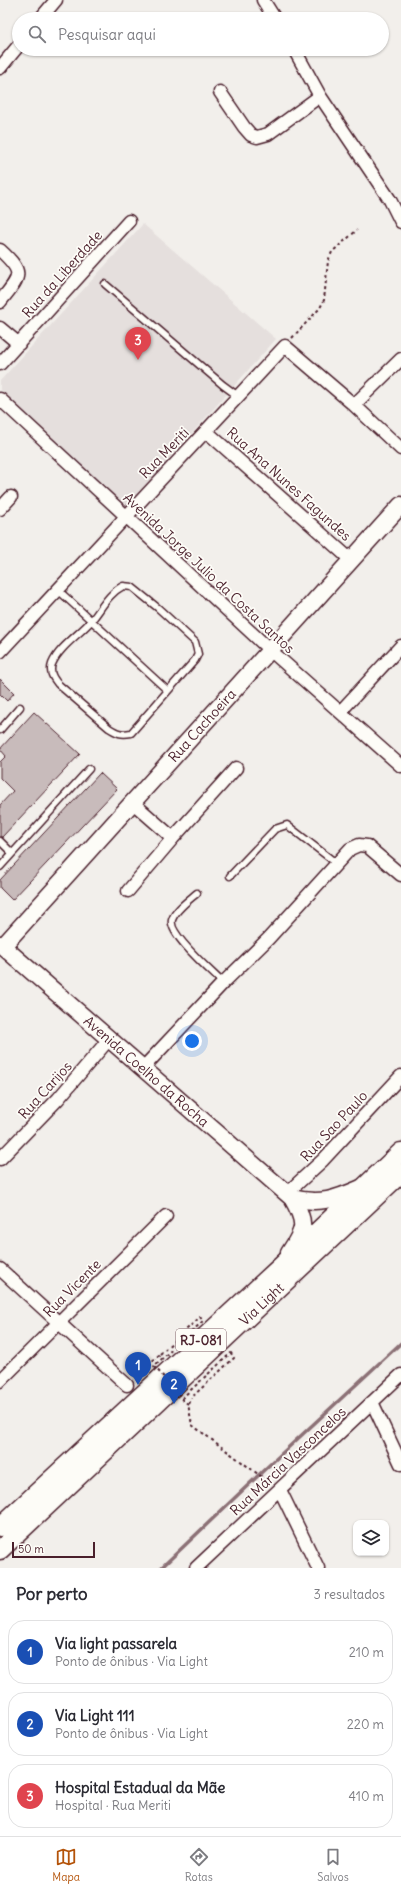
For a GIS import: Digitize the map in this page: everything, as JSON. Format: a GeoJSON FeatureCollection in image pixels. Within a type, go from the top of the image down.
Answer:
{"type":"FeatureCollection","features":[{"type":"Feature","properties":{"kind":"main road","name":"Rua Cachoeira"},"geometry":{"type":"LineString","coordinates":[[1,945],[351,560],[399,511]]}},
{"type":"Feature","properties":{"kind":"main road","name":"Avenida Coelho da Rocha"},"geometry":{"type":"LineString","coordinates":[[1,945],[110,1038],[289,1196],[302,1215],[304,1225],[302,1232],[279,1268]]}},
{"type":"Feature","properties":{"kind":"main road","name":"Via Light"},"geometry":{"type":"LineString","coordinates":[[0,1527],[279,1268],[401,1152]]}},
{"type":"Feature","properties":{"kind":"main road","name":"Via Light"},"geometry":{"type":"LineString","coordinates":[[0,1550],[170,1392],[401,1173]]}},
{"type":"Feature","properties":{"kind":"main road"},"geometry":{"type":"LineString","coordinates":[[289,1196],[307,1201],[324,1202],[367,1185]]}},
{"type":"Feature","properties":{"kind":"street"},"geometry":{"type":"LineString","coordinates":[[46,12],[56,0]]}},
{"type":"Feature","properties":{"kind":"street"},"geometry":{"type":"LineString","coordinates":[[263,0],[271,12]]}},
{"type":"Feature","properties":{"kind":"street"},"geometry":{"type":"LineString","coordinates":[[0,68],[12,53]]}},
{"type":"Feature","properties":{"kind":"street"},"geometry":{"type":"LineString","coordinates":[[298,56],[320,96],[386,194],[401,222]]}},
{"type":"Feature","properties":{"kind":"street"},"geometry":{"type":"LineString","coordinates":[[220,92],[244,127],[251,135],[256,137],[268,134],[320,96]]}},
{"type":"Feature","properties":{"kind":"street","name":"Rua da Liberdade"},"geometry":{"type":"LineString","coordinates":[[0,364],[129,221]]}},
{"type":"Feature","properties":{"kind":"street"},"geometry":{"type":"LineString","coordinates":[[0,250],[16,264],[18,274],[14,284],[0,302]]}},
{"type":"Feature","properties":{"kind":"street"},"geometry":{"type":"LineString","coordinates":[[0,328],[19,344]]}},
{"type":"Feature","properties":{"kind":"street"},"geometry":{"type":"LineString","coordinates":[[285,346],[401,449]]}},
{"type":"Feature","properties":{"kind":"street","name":"Rua Meriti"},"geometry":{"type":"LineString","coordinates":[[0,652],[125,516],[285,346]]}},
{"type":"Feature","properties":{"kind":"street"},"geometry":{"type":"LineString","coordinates":[[354,406],[401,359]]}},
{"type":"Feature","properties":{"kind":"street","name":"Avenida Jorge Julio da Costa Santos"},"geometry":{"type":"LineString","coordinates":[[0,399],[270,650],[401,766]]}},
{"type":"Feature","properties":{"kind":"street","name":"Rua Ana Nunes Fagundes"},"geometry":{"type":"LineString","coordinates":[[206,431],[351,560]]}},
{"type":"Feature","properties":{"kind":"street"},"geometry":{"type":"LineString","coordinates":[[0,509],[12,497]]}},
{"type":"Feature","properties":{"kind":"street"},"geometry":{"type":"LineString","coordinates":[[340,712],[401,646]]}},
{"type":"Feature","properties":{"kind":"street"},"geometry":{"type":"LineString","coordinates":[[128,891],[236,768]]}},
{"type":"Feature","properties":{"kind":"street"},"geometry":{"type":"LineString","coordinates":[[132,802],[173,838]]}},
{"type":"Feature","properties":{"kind":"street"},"geometry":{"type":"LineString","coordinates":[[143,1068],[223,983],[268,939],[350,849],[359,845],[367,846],[401,875]]}},
{"type":"Feature","properties":{"kind":"street","name":"Rua Carijos"},"geometry":{"type":"LineString","coordinates":[[0,1159],[58,1099],[110,1038]]}},
{"type":"Feature","properties":{"kind":"street","name":"Rua Sao Paulo"},"geometry":{"type":"LineString","coordinates":[[289,1196],[401,1076]]}},
{"type":"Feature","properties":{"kind":"street","name":"Rua Vicente"},"geometry":{"type":"LineString","coordinates":[[0,1381],[166,1216]]}},
{"type":"Feature","properties":{"kind":"street"},"geometry":{"type":"LineString","coordinates":[[0,1269],[127,1385]]}},
{"type":"Feature","properties":{"kind":"street","name":"Rua Márcia Vasconcelos"},"geometry":{"type":"LineString","coordinates":[[196,1568],[277,1488],[401,1375]]}},
{"type":"Feature","properties":{"kind":"street"},"geometry":{"type":"LineString","coordinates":[[372,1402],[401,1464]]}},
{"type":"Feature","properties":{"kind":"street"},"geometry":{"type":"LineString","coordinates":[[277,1488],[318,1568]]}},
{"type":"Feature","properties":{"kind":"lane"},"geometry":{"type":"LineString","coordinates":[[105,284],[223,385],[238,396]]}},
{"type":"Feature","properties":{"kind":"lane"},"geometry":{"type":"LineString","coordinates":[[127,586],[132,587],[158,608],[195,642],[198,654],[195,660],[167,690],[131,733],[124,735],[109,728],[58,684],[52,676],[51,670],[53,663],[118,589],[127,586]]}},
{"type":"Feature","properties":{"kind":"lane"},"geometry":{"type":"LineString","coordinates":[[58,590],[167,690]]}},
{"type":"Feature","properties":{"kind":"lane"},"geometry":{"type":"LineString","coordinates":[[0,730],[20,707]]}},
{"type":"Feature","properties":{"kind":"lane"},"geometry":{"type":"LineString","coordinates":[[0,867],[89,769]]}},
{"type":"Feature","properties":{"kind":"lane"},"geometry":{"type":"LineString","coordinates":[[230,876],[275,829],[287,825],[336,863]]}},
{"type":"Feature","properties":{"kind":"lane"},"geometry":{"type":"LineString","coordinates":[[0,841],[12,853]]}},
{"type":"Feature","properties":{"kind":"lane"},"geometry":{"type":"LineString","coordinates":[[197,893],[174,916],[171,922],[172,929],[182,942],[223,983]]}},
{"type":"Feature","properties":{"kind":"path"},"geometry":{"type":"LineString","coordinates":[[285,346],[320,308],[324,300],[327,266],[332,252],[357,230]]}},
{"type":"Feature","properties":{"kind":"path"},"geometry":{"type":"LineString","coordinates":[[127,1385],[200,1317],[203,1321],[154,1366],[182,1398],[230,1353],[234,1358],[191,1398],[188,1404],[192,1425],[277,1488]]}},
{"type":"Feature","properties":{"kind":"path"},"geometry":{"type":"LineString","coordinates":[[170,1392],[188,1404]]}},
{"type":"Feature","properties":{"kind":"shaded area"},"geometry":{"type":"Polygon","coordinates":[[[143,224],[276,339],[124,509],[0,389],[0,381],[143,224]]]}},
{"type":"Feature","properties":{"kind":"building"},"geometry":{"type":"Polygon","coordinates":[[[0,679],[14,693],[7,701],[0,694],[0,679]]]}},
{"type":"Feature","properties":{"kind":"building"},"geometry":{"type":"Polygon","coordinates":[[[34,712],[80,754],[2,837],[0,837],[0,805],[13,791],[0,778],[0,762],[6,756],[0,749],[34,712]]]}},
{"type":"Feature","properties":{"kind":"building"},"geometry":{"type":"Polygon","coordinates":[[[100,773],[117,789],[12,900],[0,888],[0,880],[100,773]]]}},
{"type":"Feature","properties":{"kind":"waterway"},"geometry":{"type":"LineString","coordinates":[[161,1568],[401,1343]]}},
{"type":"Feature","properties":{"kind":"place","name":"Hospital Estadual da Mãe"},"geometry":{"type":"Point","coordinates":[138,360]}},
{"type":"Feature","properties":{"kind":"place","name":"Via light passarela"},"geometry":{"type":"Point","coordinates":[138,1385]}},
{"type":"Feature","properties":{"kind":"place","name":"Via Light 111"},"geometry":{"type":"Point","coordinates":[174,1404]}}]}
